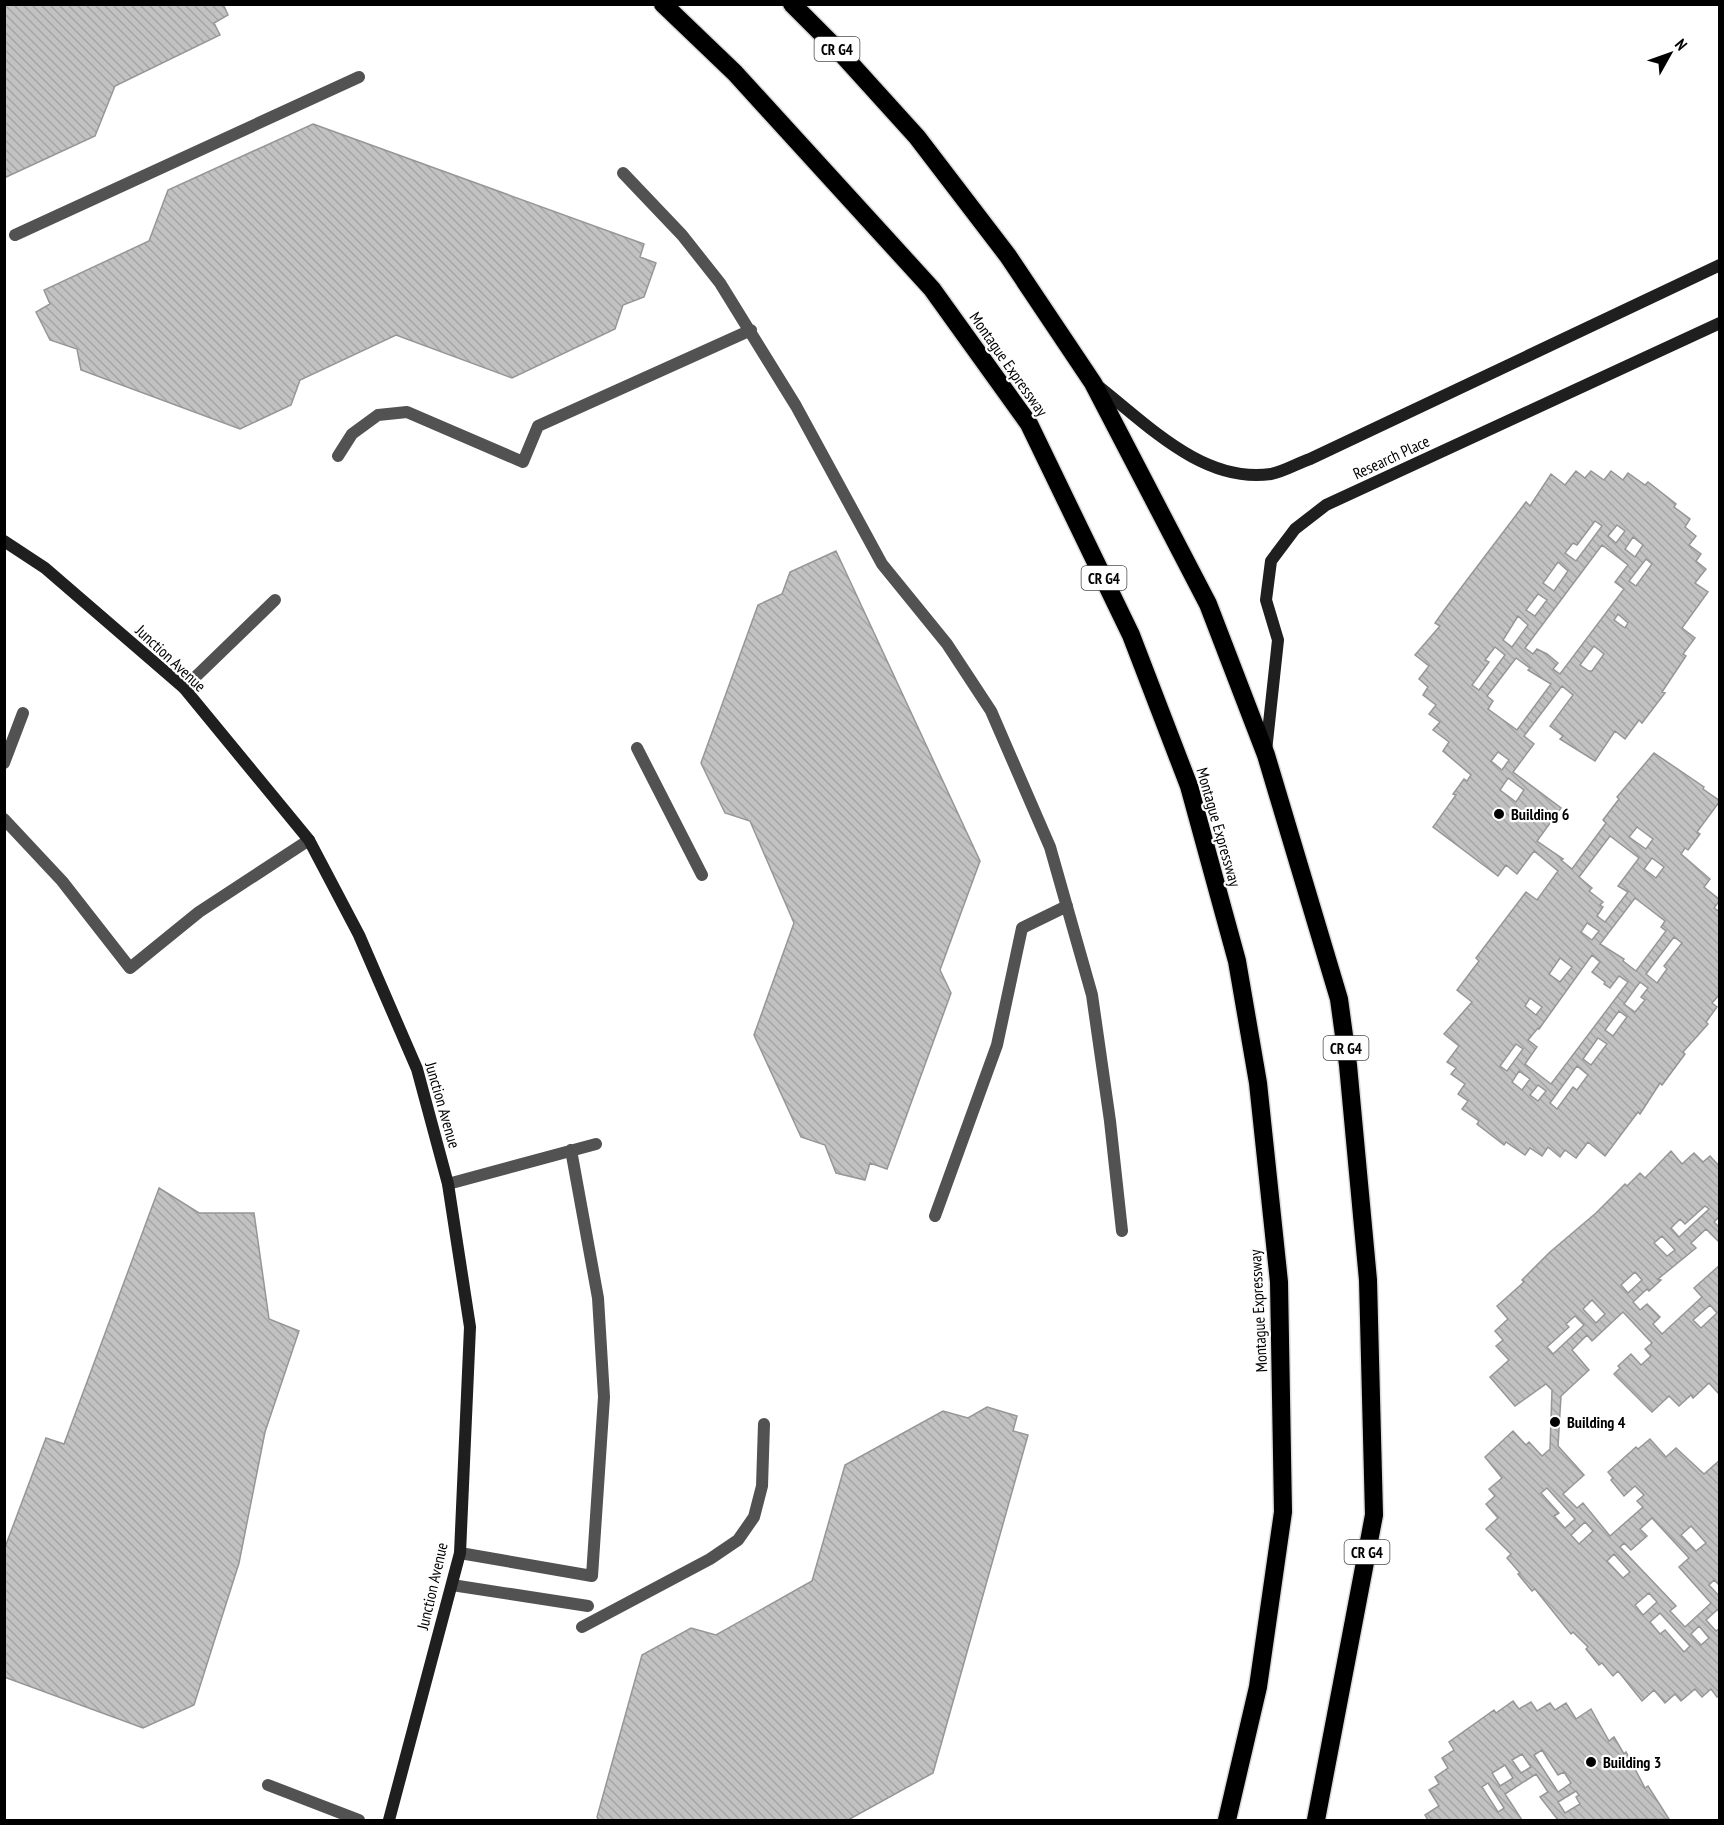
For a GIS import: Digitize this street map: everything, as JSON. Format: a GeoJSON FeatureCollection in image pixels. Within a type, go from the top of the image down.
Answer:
{"type":"FeatureCollection","features":[{"type":"Feature","properties":{"kind":"highway","name":"Montague Expressway"},"geometry":{"type":"LineString","coordinates":[[663,4],[735,73],[932,288],[1029,424],[1131,636],[1189,786],[1238,961],[1258,1083],[1279,1282],[1283,1512],[1258,1687],[1227,1821]]}},
{"type":"Feature","properties":{"kind":"highway","name":"CR G4"},"geometry":{"type":"LineString","coordinates":[[792,4],[840,52],[917,137],[1008,256],[1093,383],[1208,604],[1266,755],[1339,999],[1348,1065],[1368,1280],[1374,1515],[1316,1821]]}},
{"type":"Feature","properties":{"kind":"main road","name":"Research Place"},"geometry":{"type":"LineString","coordinates":[[1093,383],[1195,460],[1231,472],[1271,474],[1310,459],[1719,265]]}},
{"type":"Feature","properties":{"kind":"main road","name":"Research Place"},"geometry":{"type":"LineString","coordinates":[[1266,755],[1278,640],[1266,600],[1267,590],[1271,561],[1295,529],[1326,505],[1719,323]]}},
{"type":"Feature","properties":{"kind":"main road","name":"Junction Avenue"},"geometry":{"type":"LineString","coordinates":[[4,541],[45,568],[184,688],[309,840],[359,935],[417,1069],[448,1184],[470,1327],[459,1553],[389,1821]]}},
{"type":"Feature","properties":{"kind":"lane"},"geometry":{"type":"LineString","coordinates":[[15,235],[359,77]]}},
{"type":"Feature","properties":{"kind":"lane"},"geometry":{"type":"LineString","coordinates":[[623,173],[682,236],[720,283],[751,330],[882,564],[947,644],[991,711],[1050,847],[1092,995],[1110,1121],[1122,1231]]}},
{"type":"Feature","properties":{"kind":"lane"},"geometry":{"type":"LineString","coordinates":[[338,456],[352,434],[378,415],[407,412],[523,462],[538,426],[751,330]]}},
{"type":"Feature","properties":{"kind":"lane"},"geometry":{"type":"LineString","coordinates":[[184,688],[275,600]]}},
{"type":"Feature","properties":{"kind":"lane"},"geometry":{"type":"LineString","coordinates":[[4,763],[23,713]]}},
{"type":"Feature","properties":{"kind":"lane"},"geometry":{"type":"LineString","coordinates":[[637,748],[702,874]]}},
{"type":"Feature","properties":{"kind":"lane"},"geometry":{"type":"LineString","coordinates":[[4,819],[62,881],[130,968],[199,912],[309,840]]}},
{"type":"Feature","properties":{"kind":"lane"},"geometry":{"type":"LineString","coordinates":[[935,1216],[997,1045],[1022,928],[1067,906]]}},
{"type":"Feature","properties":{"kind":"lane"},"geometry":{"type":"LineString","coordinates":[[448,1184],[596,1144]]}},
{"type":"Feature","properties":{"kind":"lane"},"geometry":{"type":"LineString","coordinates":[[459,1553],[592,1576],[604,1397],[598,1298],[571,1150]]}},
{"type":"Feature","properties":{"kind":"lane"},"geometry":{"type":"LineString","coordinates":[[582,1627],[710,1559],[738,1540],[754,1517],[762,1486],[764,1424]]}},
{"type":"Feature","properties":{"kind":"lane"},"geometry":{"type":"LineString","coordinates":[[452,1585],[588,1606]]}},
{"type":"Feature","properties":{"kind":"lane"},"geometry":{"type":"LineString","coordinates":[[268,1785],[359,1821]]}},
{"type":"Feature","properties":{"kind":"building"},"geometry":{"type":"Polygon","coordinates":[[[4,4],[223,4],[228,15],[214,23],[220,35],[115,86],[95,136],[4,178],[4,4]]]}},
{"type":"Feature","properties":{"kind":"building"},"geometry":{"type":"Polygon","coordinates":[[[313,124],[644,244],[640,257],[656,263],[644,297],[623,305],[615,329],[512,378],[396,335],[300,380],[291,405],[240,429],[81,370],[77,349],[50,340],[36,312],[50,304],[44,290],[149,241],[168,190],[313,124]]]}},
{"type":"Feature","properties":{"kind":"building","name":"Building 6"},"geometry":{"type":"Polygon","coordinates":[[[1576,471],[1585,478],[1591,471],[1604,480],[1611,471],[1623,480],[1628,473],[1645,485],[1648,482],[1676,504],[1674,507],[1690,519],[1685,527],[1696,536],[1689,545],[1701,554],[1696,561],[1706,569],[1695,583],[1708,592],[1682,628],[1695,638],[1683,654],[1686,656],[1662,692],[1665,693],[1642,723],[1639,720],[1625,739],[1615,731],[1595,761],[1560,739],[1563,736],[1550,726],[1573,695],[1562,686],[1524,736],[1534,744],[1513,772],[1561,808],[1537,841],[1563,859],[1561,860],[1572,869],[1606,823],[1603,820],[1619,799],[1617,797],[1654,753],[1704,787],[1703,789],[1720,801],[1697,832],[1700,834],[1688,850],[1685,848],[1681,854],[1710,879],[1704,887],[1720,900],[1714,908],[1720,912],[1720,994],[1712,1003],[1717,1007],[1706,1022],[1708,1024],[1683,1052],[1685,1054],[1662,1085],[1660,1083],[1640,1114],[1638,1112],[1605,1156],[1588,1142],[1576,1158],[1565,1150],[1560,1157],[1548,1147],[1542,1156],[1530,1148],[1525,1155],[1506,1142],[1504,1145],[1477,1124],[1479,1121],[1462,1109],[1468,1101],[1458,1094],[1465,1084],[1451,1074],[1456,1068],[1447,1062],[1459,1046],[1444,1034],[1472,1002],[1457,990],[1479,961],[1476,958],[1526,892],[1537,900],[1558,871],[1534,851],[1517,874],[1506,865],[1498,876],[1433,827],[1456,795],[1453,794],[1464,779],[1467,781],[1471,775],[1443,751],[1449,742],[1433,730],[1440,722],[1429,714],[1436,705],[1423,695],[1428,687],[1419,679],[1429,666],[1415,655],[1440,626],[1435,623],[1526,502],[1530,506],[1551,474],[1565,485],[1576,471]],[[1595,521],[1577,545],[1573,543],[1565,553],[1576,561],[1602,526],[1595,521]],[[1617,525],[1608,536],[1616,543],[1625,531],[1617,525]],[[1633,537],[1625,549],[1635,557],[1643,545],[1633,537]],[[1602,545],[1525,648],[1533,654],[1537,649],[1558,663],[1553,669],[1560,674],[1624,589],[1615,582],[1628,565],[1602,545]],[[1646,559],[1629,581],[1636,586],[1652,564],[1646,559]],[[1558,562],[1543,583],[1554,591],[1568,571],[1558,562]],[[1538,594],[1526,610],[1535,616],[1547,600],[1538,594]],[[1618,614],[1614,620],[1625,628],[1628,623],[1618,614]],[[1518,616],[1503,640],[1512,647],[1528,625],[1518,616]],[[1594,646],[1580,665],[1592,671],[1604,654],[1594,646]],[[1495,647],[1485,660],[1489,662],[1472,685],[1479,690],[1505,655],[1495,647]],[[1516,658],[1487,696],[1493,701],[1488,709],[1517,730],[1551,684],[1528,670],[1530,668],[1516,658]],[[1498,752],[1491,761],[1502,770],[1509,760],[1498,752]],[[1508,778],[1500,790],[1516,802],[1524,790],[1508,778]],[[1637,827],[1629,837],[1646,849],[1653,839],[1637,827]],[[1610,836],[1579,877],[1592,888],[1589,891],[1603,902],[1600,905],[1603,907],[1597,916],[1605,922],[1628,892],[1618,886],[1639,858],[1610,836]],[[1652,858],[1644,869],[1656,878],[1664,867],[1652,858]],[[1635,898],[1600,944],[1624,959],[1623,961],[1636,971],[1666,931],[1661,927],[1665,921],[1635,898]],[[1587,923],[1581,932],[1592,940],[1599,931],[1587,923]],[[1674,937],[1646,974],[1657,983],[1667,969],[1664,966],[1682,943],[1674,937]],[[1592,955],[1539,1029],[1528,1040],[1537,1047],[1525,1064],[1551,1084],[1628,982],[1619,976],[1610,988],[1604,984],[1605,982],[1592,972],[1600,962],[1592,955]],[[1560,958],[1549,974],[1560,982],[1572,967],[1560,958]],[[1640,982],[1624,1004],[1635,1012],[1645,1000],[1641,997],[1648,988],[1640,982]],[[1530,998],[1525,1006],[1536,1015],[1542,1007],[1530,998]],[[1619,1011],[1605,1030],[1613,1036],[1627,1017],[1619,1011]],[[1598,1038],[1583,1059],[1591,1065],[1607,1044],[1598,1038]],[[1516,1044],[1500,1066],[1507,1071],[1523,1049],[1516,1044]],[[1577,1066],[1550,1103],[1557,1109],[1573,1087],[1577,1090],[1588,1075],[1577,1066]],[[1519,1071],[1512,1082],[1522,1090],[1530,1079],[1519,1071]],[[1538,1085],[1530,1095],[1538,1101],[1546,1091],[1538,1085]]]}},
{"type":"Feature","properties":{"kind":"building"},"geometry":{"type":"Polygon","coordinates":[[[836,551],[980,861],[940,970],[951,993],[887,1169],[870,1163],[865,1180],[836,1173],[825,1145],[801,1137],[754,1035],[794,923],[750,821],[725,813],[701,763],[758,605],[782,594],[790,572],[836,551]]]}},
{"type":"Feature","properties":{"kind":"building","name":"Building 4"},"geometry":{"type":"Polygon","coordinates":[[[1671,1151],[1682,1164],[1694,1153],[1703,1162],[1710,1156],[1720,1167],[1720,1216],[1714,1222],[1720,1228],[1720,1243],[1706,1229],[1691,1243],[1696,1248],[1658,1279],[1661,1280],[1649,1291],[1647,1289],[1633,1302],[1640,1310],[1647,1304],[1660,1317],[1653,1324],[1662,1334],[1702,1297],[1694,1288],[1720,1265],[1720,1395],[1709,1383],[1693,1398],[1691,1395],[1679,1406],[1669,1396],[1652,1412],[1614,1374],[1620,1368],[1618,1366],[1631,1354],[1641,1365],[1651,1356],[1645,1349],[1652,1343],[1623,1312],[1592,1341],[1587,1335],[1572,1350],[1589,1370],[1561,1396],[1558,1446],[1584,1475],[1563,1494],[1577,1508],[1583,1503],[1610,1536],[1643,1507],[1637,1501],[1644,1495],[1635,1486],[1624,1496],[1611,1480],[1613,1478],[1608,1472],[1636,1447],[1638,1449],[1650,1439],[1666,1457],[1676,1448],[1704,1474],[1720,1460],[1720,1586],[1714,1580],[1709,1585],[1720,1597],[1720,1612],[1717,1610],[1706,1620],[1716,1631],[1720,1628],[1720,1695],[1717,1697],[1711,1689],[1702,1697],[1695,1689],[1681,1701],[1675,1694],[1665,1703],[1654,1690],[1642,1701],[1618,1671],[1613,1676],[1602,1663],[1599,1665],[1586,1649],[1588,1647],[1573,1632],[1571,1634],[1535,1589],[1532,1591],[1507,1558],[1511,1554],[1486,1529],[1498,1518],[1486,1504],[1495,1496],[1489,1489],[1502,1478],[1485,1457],[1513,1431],[1526,1445],[1529,1442],[1542,1456],[1550,1449],[1552,1390],[1546,1384],[1515,1406],[1490,1377],[1509,1360],[1496,1346],[1503,1340],[1495,1331],[1508,1319],[1497,1306],[1524,1282],[1522,1280],[1550,1252],[1596,1213],[1625,1184],[1627,1186],[1640,1173],[1645,1178],[1671,1151]],[[1705,1206],[1685,1224],[1680,1219],[1671,1228],[1679,1237],[1709,1209],[1705,1206]],[[1662,1236],[1654,1243],[1667,1256],[1675,1250],[1662,1236]],[[1635,1272],[1621,1285],[1628,1293],[1642,1280],[1635,1272]],[[1592,1300],[1583,1309],[1596,1323],[1605,1314],[1592,1300]],[[1710,1305],[1693,1320],[1701,1328],[1717,1313],[1710,1305]],[[1575,1316],[1566,1324],[1569,1327],[1547,1347],[1553,1354],[1584,1325],[1575,1316]],[[1547,1488],[1541,1493],[1559,1513],[1554,1516],[1565,1528],[1575,1519],[1547,1488]],[[1652,1518],[1640,1529],[1647,1536],[1631,1550],[1624,1543],[1620,1547],[1676,1606],[1670,1611],[1685,1627],[1711,1603],[1679,1567],[1689,1558],[1652,1518]],[[1585,1522],[1571,1535],[1579,1544],[1593,1531],[1585,1522]],[[1691,1526],[1681,1535],[1696,1551],[1706,1543],[1691,1526]],[[1614,1554],[1607,1561],[1623,1578],[1630,1572],[1614,1554]],[[1649,1593],[1635,1605],[1643,1615],[1657,1602],[1649,1593]],[[1660,1613],[1650,1622],[1660,1634],[1665,1630],[1684,1652],[1690,1646],[1660,1613]],[[1699,1626],[1691,1634],[1701,1645],[1709,1638],[1699,1626]]]}},
{"type":"Feature","properties":{"kind":"building"},"geometry":{"type":"Polygon","coordinates":[[[159,1188],[199,1213],[254,1213],[269,1319],[299,1331],[265,1432],[239,1563],[194,1705],[143,1728],[4,1677],[4,1550],[46,1438],[64,1444],[159,1188]]]}},
{"type":"Feature","properties":{"kind":"building"},"geometry":{"type":"Polygon","coordinates":[[[987,1407],[1017,1416],[1013,1431],[1028,1435],[933,1773],[848,1820],[599,1820],[597,1817],[642,1655],[691,1628],[716,1635],[812,1581],[845,1465],[943,1411],[968,1418],[987,1407]]]}},
{"type":"Feature","properties":{"kind":"building","name":"Building 3"},"geometry":{"type":"Polygon","coordinates":[[[1513,1701],[1519,1709],[1531,1702],[1537,1711],[1550,1703],[1555,1710],[1566,1703],[1576,1719],[1591,1709],[1609,1741],[1614,1737],[1624,1754],[1626,1752],[1645,1788],[1648,1786],[1669,1819],[1558,1820],[1540,1797],[1548,1792],[1536,1774],[1505,1794],[1522,1820],[1428,1820],[1425,1815],[1439,1806],[1429,1790],[1439,1784],[1435,1777],[1448,1768],[1442,1758],[1454,1750],[1449,1742],[1494,1710],[1496,1713],[1513,1701]],[[1542,1750],[1534,1755],[1558,1792],[1571,1783],[1564,1772],[1558,1775],[1542,1750]],[[1522,1754],[1512,1760],[1521,1773],[1531,1767],[1522,1754]],[[1505,1765],[1492,1773],[1500,1786],[1513,1778],[1505,1765]],[[1488,1783],[1482,1787],[1498,1812],[1504,1808],[1488,1783]],[[1576,1791],[1558,1802],[1565,1813],[1580,1804],[1576,1791]]]}},
{"type":"Feature","properties":{"kind":"place","name":"Building 6"},"geometry":{"type":"Point","coordinates":[1499,814]}},
{"type":"Feature","properties":{"kind":"place","name":"Building 4"},"geometry":{"type":"Point","coordinates":[1555,1422]}},
{"type":"Feature","properties":{"kind":"place","name":"Building 3"},"geometry":{"type":"Point","coordinates":[1591,1762]}}]}
